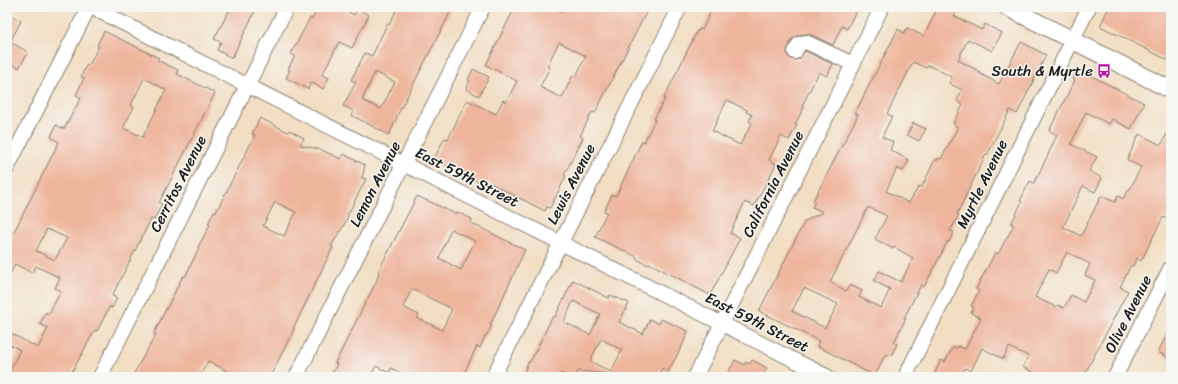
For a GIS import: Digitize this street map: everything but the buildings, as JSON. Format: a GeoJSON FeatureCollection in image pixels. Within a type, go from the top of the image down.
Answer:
{"type":"FeatureCollection","features":[{"type":"Feature","properties":{"kind":"main road"},"geometry":{"type":"LineString","coordinates":[[1007,7],[1171,90]]}},
{"type":"Feature","properties":{"kind":"street","name":"East 59th Street"},"geometry":{"type":"LineString","coordinates":[[90,7],[828,377]]}},
{"type":"Feature","properties":{"kind":"street"},"geometry":{"type":"LineString","coordinates":[[7,168],[90,7]]}},
{"type":"Feature","properties":{"kind":"street","name":"Cerritos Avenue"},"geometry":{"type":"LineString","coordinates":[[100,377],[287,7]]}},
{"type":"Feature","properties":{"kind":"street","name":"Lemon Avenue"},"geometry":{"type":"LineString","coordinates":[[296,377],[483,7]]}},
{"type":"Feature","properties":{"kind":"street","name":"Lewis Avenue"},"geometry":{"type":"LineString","coordinates":[[493,377],[680,7]]}},
{"type":"Feature","properties":{"kind":"street","name":"California Avenue"},"geometry":{"type":"LineString","coordinates":[[695,377],[882,7]]}},
{"type":"Feature","properties":{"kind":"street","name":"Myrtle Avenue"},"geometry":{"type":"LineString","coordinates":[[905,377],[1089,7]]}},
{"type":"Feature","properties":{"kind":"street"},"geometry":{"type":"LineString","coordinates":[[795,52],[799,44],[806,42],[853,64]]}},
{"type":"Feature","properties":{"kind":"street","name":"Olive Avenue"},"geometry":{"type":"LineString","coordinates":[[1115,377],[1171,267]]}},
{"type":"Feature","properties":{"kind":"place","name":"South & Myrtle"},"geometry":{"type":"Point","coordinates":[1104,71]}}]}
